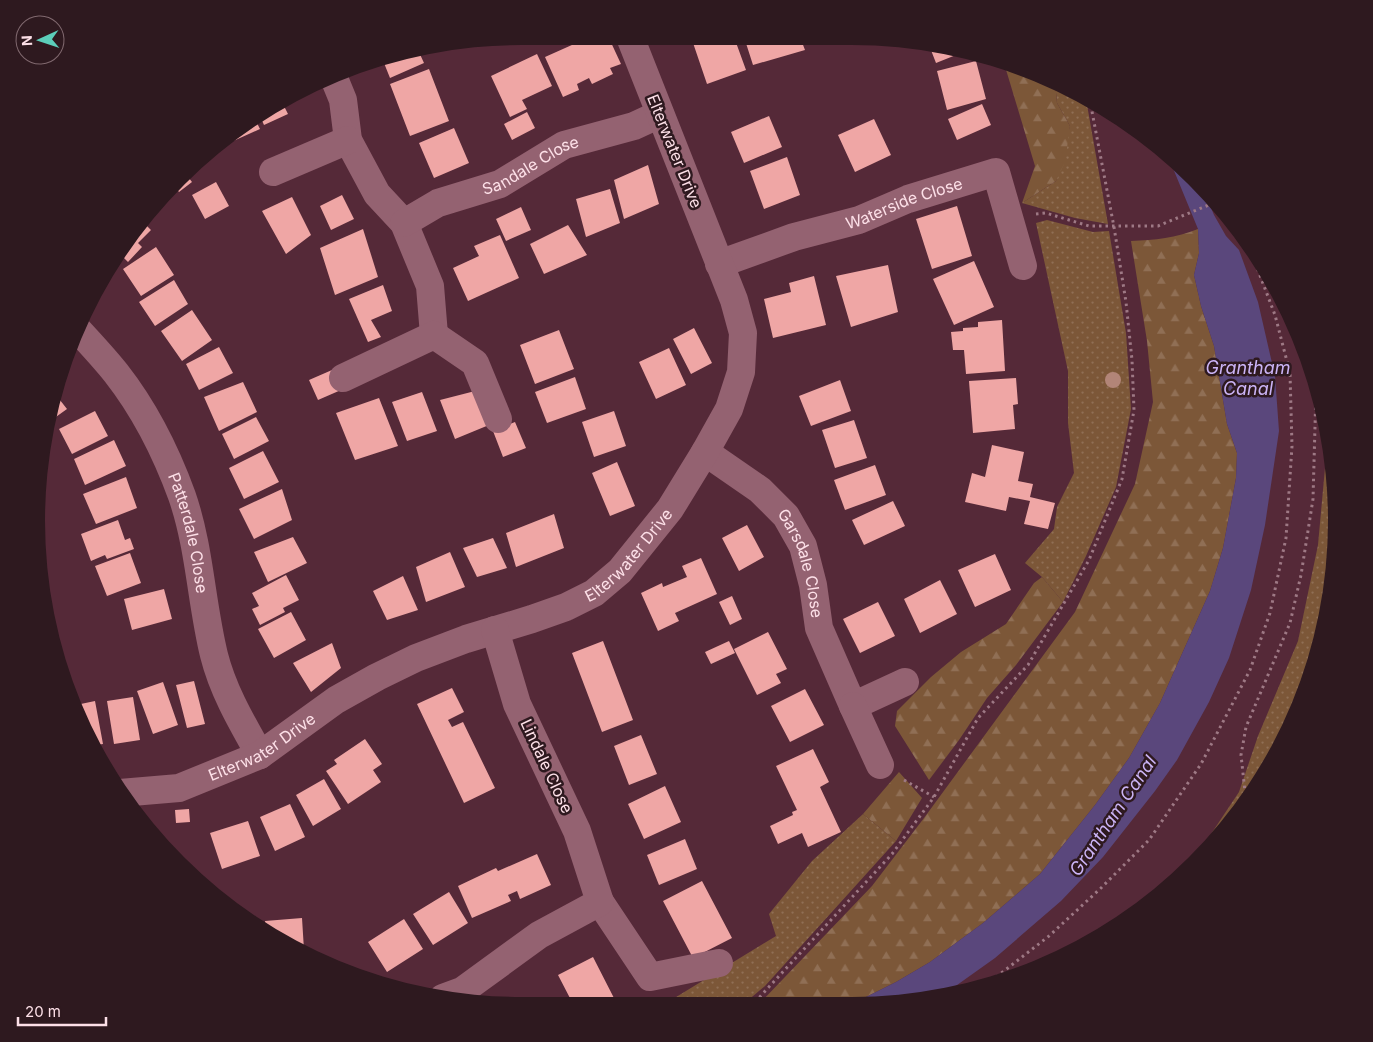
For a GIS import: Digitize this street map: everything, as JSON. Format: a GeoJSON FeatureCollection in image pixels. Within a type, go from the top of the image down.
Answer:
{"type":"FeatureCollection","features":[{"type":"Feature","properties":{"kind":"street","name":"Elterwater Drive"},"geometry":{"type":"LineString","coordinates":[[130,792],[179,788],[260,755],[336,700],[377,676],[416,658],[466,639],[566,607],[594,593],[620,571],[670,509],[705,452],[728,409],[741,372],[743,333],[734,300],[633,45]]}},
{"type":"Feature","properties":{"kind":"street"},"geometry":{"type":"LineString","coordinates":[[336,82],[343,100],[348,140],[377,194],[404,223],[430,286],[434,335]]}},
{"type":"Feature","properties":{"kind":"street","name":"Sandale Close"},"geometry":{"type":"LineString","coordinates":[[404,223],[438,203],[500,184],[564,145],[634,126],[660,114]]}},
{"type":"Feature","properties":{"kind":"street"},"geometry":{"type":"LineString","coordinates":[[273,172],[348,140]]}},
{"type":"Feature","properties":{"kind":"street","name":"Waterside Close"},"geometry":{"type":"LineString","coordinates":[[720,264],[794,237],[859,220],[908,199],[996,172],[1023,266]]}},
{"type":"Feature","properties":{"kind":"street","name":"Patterdale Close"},"geometry":{"type":"LineString","coordinates":[[83,335],[116,373],[137,402],[170,463],[195,539],[214,656],[225,689],[260,755]]}},
{"type":"Feature","properties":{"kind":"street"},"geometry":{"type":"LineString","coordinates":[[343,378],[434,335]]}},
{"type":"Feature","properties":{"kind":"street"},"geometry":{"type":"LineString","coordinates":[[434,335],[475,363],[498,419]]}},
{"type":"Feature","properties":{"kind":"street","name":"Garsdale Close"},"geometry":{"type":"LineString","coordinates":[[705,452],[760,490],[786,516],[803,546],[813,585],[819,628],[880,766]]}},
{"type":"Feature","properties":{"kind":"street","name":"Lindale Close"},"geometry":{"type":"LineString","coordinates":[[495,630],[517,704],[577,831],[600,902],[650,977],[719,963]]}},
{"type":"Feature","properties":{"kind":"street"},"geometry":{"type":"LineString","coordinates":[[853,706],[905,682]]}},
{"type":"Feature","properties":{"kind":"street"},"geometry":{"type":"LineString","coordinates":[[457,993],[539,935],[600,902]]}},
{"type":"Feature","properties":{"kind":"path"},"geometry":{"type":"LineString","coordinates":[[759,997],[892,854],[934,797],[978,718],[1028,665],[1089,560],[1122,478],[1134,410],[1132,360],[1126,302],[1114,227],[1092,110]]}},
{"type":"Feature","properties":{"kind":"path"},"geometry":{"type":"LineString","coordinates":[[1008,215],[1046,213],[1089,226],[1158,226],[1208,205]]}},
{"type":"Feature","properties":{"kind":"path"},"geometry":{"type":"LineString","coordinates":[[1001,973],[1049,936],[1149,840],[1201,764],[1250,670],[1270,613],[1286,538],[1292,446],[1290,373],[1275,314],[1261,279]]}},
{"type":"Feature","properties":{"kind":"path"},"geometry":{"type":"LineString","coordinates":[[1245,790],[1241,755],[1246,728],[1290,624],[1301,575],[1313,499],[1315,412]]}},
{"type":"Feature","properties":{"kind":"path"},"geometry":{"type":"LineString","coordinates":[[880,766],[934,797]]}},
{"type":"Feature","properties":{"kind":"green space"},"geometry":{"type":"Polygon","coordinates":[[[1006,70],[1056,91],[1057,103],[1070,126],[1065,162],[1056,181],[1022,203],[1035,166],[1006,70]]]}},
{"type":"Feature","properties":{"kind":"green space"},"geometry":{"type":"Polygon","coordinates":[[[1056,91],[1088,108],[1108,224],[1075,218],[1022,203],[1056,181],[1070,126],[1057,103],[1056,91]]]}},
{"type":"Feature","properties":{"kind":"green space"},"geometry":{"type":"Polygon","coordinates":[[[1047,220],[1093,232],[1109,231],[1126,333],[1131,409],[1116,487],[1086,556],[1063,602],[1042,577],[1025,563],[1054,529],[1057,507],[1074,473],[1068,423],[1068,371],[1036,223],[1047,220]]]}},
{"type":"Feature","properties":{"kind":"green space"},"geometry":{"type":"Polygon","coordinates":[[[1198,229],[1199,253],[1194,275],[1201,306],[1214,346],[1227,424],[1237,453],[1236,478],[1223,548],[1210,591],[1160,703],[1129,758],[1095,805],[1040,874],[983,923],[930,962],[867,997],[766,997],[872,886],[1075,612],[1135,484],[1153,402],[1147,341],[1131,241],[1182,235],[1198,229]]]}},
{"type":"Feature","properties":{"kind":"green space"},"geometry":{"type":"Polygon","coordinates":[[[1325,469],[1328,521],[1324,583],[1319,614],[1303,674],[1279,732],[1264,759],[1230,811],[1212,833],[1239,792],[1258,736],[1298,641],[1318,545],[1325,469]]]}},
{"type":"Feature","properties":{"kind":"green space"},"geometry":{"type":"Polygon","coordinates":[[[1042,577],[1063,602],[1016,665],[987,698],[929,780],[895,726],[897,711],[931,677],[961,652],[1006,624],[1034,583],[1042,577]]]}},
{"type":"Feature","properties":{"kind":"green space"},"geometry":{"type":"Polygon","coordinates":[[[899,772],[922,798],[896,841],[863,814],[899,772]]]}},
{"type":"Feature","properties":{"kind":"green space"},"geometry":{"type":"Polygon","coordinates":[[[863,814],[896,841],[765,986],[752,997],[676,997],[776,936],[769,914],[812,861],[863,814]]]}},
{"type":"Feature","properties":{"kind":"water","name":"Grantham Canal"},"geometry":{"type":"Polygon","coordinates":[[[1174,170],[1211,209],[1226,236],[1239,250],[1258,302],[1275,376],[1279,431],[1265,525],[1251,590],[1229,658],[1209,702],[1177,760],[1103,857],[1061,901],[995,958],[957,985],[914,993],[867,997],[930,962],[983,923],[1040,874],[1095,805],[1129,758],[1160,703],[1210,591],[1223,548],[1236,478],[1237,453],[1227,424],[1214,346],[1201,306],[1194,275],[1199,253],[1198,229],[1174,170]]]}},
{"type":"Feature","properties":{"kind":"building"},"geometry":{"type":"Polygon","coordinates":[[[572,45],[612,45],[621,64],[610,68],[613,74],[592,84],[589,78],[577,84],[579,90],[563,97],[545,57],[572,45]]]}},
{"type":"Feature","properties":{"kind":"building"},"geometry":{"type":"Polygon","coordinates":[[[694,45],[737,45],[746,70],[707,84],[694,45]]]}},
{"type":"Feature","properties":{"kind":"building"},"geometry":{"type":"Polygon","coordinates":[[[747,45],[803,45],[805,50],[753,65],[747,45]]]}},
{"type":"Feature","properties":{"kind":"building"},"geometry":{"type":"Polygon","coordinates":[[[932,52],[954,56],[936,63],[932,52]]]}},
{"type":"Feature","properties":{"kind":"building"},"geometry":{"type":"Polygon","coordinates":[[[537,54],[552,86],[522,100],[527,109],[510,117],[491,76],[537,54]]]}},
{"type":"Feature","properties":{"kind":"building"},"geometry":{"type":"Polygon","coordinates":[[[421,56],[424,63],[390,78],[385,65],[421,56]]]}},
{"type":"Feature","properties":{"kind":"building"},"geometry":{"type":"Polygon","coordinates":[[[976,61],[986,99],[947,110],[937,71],[976,61]]]}},
{"type":"Feature","properties":{"kind":"building"},"geometry":{"type":"Polygon","coordinates":[[[429,69],[449,121],[410,136],[390,84],[429,69]]]}},
{"type":"Feature","properties":{"kind":"building"},"geometry":{"type":"Polygon","coordinates":[[[982,104],[991,125],[957,140],[948,119],[982,104]]]}},
{"type":"Feature","properties":{"kind":"building"},"geometry":{"type":"Polygon","coordinates":[[[285,108],[288,114],[264,125],[262,122],[285,108]]]}},
{"type":"Feature","properties":{"kind":"building"},"geometry":{"type":"Polygon","coordinates":[[[527,112],[535,128],[512,140],[504,124],[527,112]]]}},
{"type":"Feature","properties":{"kind":"building"},"geometry":{"type":"Polygon","coordinates":[[[769,116],[782,147],[744,163],[731,132],[769,116]]]}},
{"type":"Feature","properties":{"kind":"building"},"geometry":{"type":"Polygon","coordinates":[[[874,119],[891,155],[855,172],[838,135],[874,119]]]}},
{"type":"Feature","properties":{"kind":"building"},"geometry":{"type":"Polygon","coordinates":[[[258,125],[260,129],[235,140],[258,125]]]}},
{"type":"Feature","properties":{"kind":"building"},"geometry":{"type":"Polygon","coordinates":[[[454,128],[469,163],[434,178],[419,143],[454,128]]]}},
{"type":"Feature","properties":{"kind":"building"},"geometry":{"type":"Polygon","coordinates":[[[787,157],[800,195],[764,209],[750,171],[787,157]]]}},
{"type":"Feature","properties":{"kind":"building"},"geometry":{"type":"Polygon","coordinates":[[[648,165],[659,204],[624,219],[614,180],[648,165]]]}},
{"type":"Feature","properties":{"kind":"building"},"geometry":{"type":"Polygon","coordinates":[[[190,179],[192,182],[179,192],[178,191],[190,179]]]}},
{"type":"Feature","properties":{"kind":"building"},"geometry":{"type":"Polygon","coordinates":[[[216,182],[229,206],[205,219],[192,195],[216,182]]]}},
{"type":"Feature","properties":{"kind":"building"},"geometry":{"type":"Polygon","coordinates":[[[610,189],[620,223],[586,237],[576,199],[610,189]]]}},
{"type":"Feature","properties":{"kind":"building"},"geometry":{"type":"Polygon","coordinates":[[[342,195],[354,219],[331,230],[320,206],[342,195]]]}},
{"type":"Feature","properties":{"kind":"building"},"geometry":{"type":"Polygon","coordinates":[[[292,197],[311,235],[286,254],[262,211],[292,197]]]}},
{"type":"Feature","properties":{"kind":"building"},"geometry":{"type":"Polygon","coordinates":[[[957,206],[972,256],[932,269],[916,219],[957,206]]]}},
{"type":"Feature","properties":{"kind":"building"},"geometry":{"type":"Polygon","coordinates":[[[521,207],[531,230],[506,241],[496,219],[521,207]]]}},
{"type":"Feature","properties":{"kind":"building"},"geometry":{"type":"Polygon","coordinates":[[[568,225],[587,255],[544,274],[530,244],[568,225]]]}},
{"type":"Feature","properties":{"kind":"building"},"geometry":{"type":"Polygon","coordinates":[[[147,226],[151,230],[138,243],[142,247],[128,262],[124,258],[147,226]]]}},
{"type":"Feature","properties":{"kind":"building"},"geometry":{"type":"Polygon","coordinates":[[[363,229],[378,277],[335,295],[320,248],[363,229]]]}},
{"type":"Feature","properties":{"kind":"building"},"geometry":{"type":"Polygon","coordinates":[[[500,235],[519,278],[468,301],[453,268],[479,256],[474,246],[500,235]]]}},
{"type":"Feature","properties":{"kind":"building"},"geometry":{"type":"Polygon","coordinates":[[[156,247],[174,275],[141,296],[123,269],[156,247]]]}},
{"type":"Feature","properties":{"kind":"building"},"geometry":{"type":"Polygon","coordinates":[[[974,261],[994,307],[954,325],[933,279],[974,261]]]}},
{"type":"Feature","properties":{"kind":"building"},"geometry":{"type":"Polygon","coordinates":[[[888,265],[898,312],[851,327],[836,276],[888,265]]]}},
{"type":"Feature","properties":{"kind":"building"},"geometry":{"type":"Polygon","coordinates":[[[814,276],[826,325],[773,338],[764,299],[791,292],[789,283],[814,276]]]}},
{"type":"Feature","properties":{"kind":"building"},"geometry":{"type":"Polygon","coordinates":[[[174,280],[188,304],[155,326],[139,302],[174,280]]]}},
{"type":"Feature","properties":{"kind":"building"},"geometry":{"type":"Polygon","coordinates":[[[383,285],[392,311],[371,320],[381,337],[368,342],[349,299],[383,285]]]}},
{"type":"Feature","properties":{"kind":"building"},"geometry":{"type":"Polygon","coordinates":[[[192,310],[212,340],[182,361],[161,331],[192,310]]]}},
{"type":"Feature","properties":{"kind":"building"},"geometry":{"type":"Polygon","coordinates":[[[1002,320],[1005,371],[966,374],[964,350],[953,350],[951,332],[963,331],[963,328],[978,327],[978,322],[1002,320]]]}},
{"type":"Feature","properties":{"kind":"building"},"geometry":{"type":"Polygon","coordinates":[[[694,328],[712,363],[691,374],[673,339],[694,328]]]}},
{"type":"Feature","properties":{"kind":"building"},"geometry":{"type":"Polygon","coordinates":[[[559,330],[574,369],[535,384],[520,345],[559,330]]]}},
{"type":"Feature","properties":{"kind":"building"},"geometry":{"type":"Polygon","coordinates":[[[219,347],[233,373],[199,390],[186,364],[219,347]]]}},
{"type":"Feature","properties":{"kind":"building"},"geometry":{"type":"Polygon","coordinates":[[[669,348],[686,385],[656,399],[639,362],[669,348]]]}},
{"type":"Feature","properties":{"kind":"building"},"geometry":{"type":"Polygon","coordinates":[[[332,370],[341,390],[318,400],[309,380],[332,370]]]}},
{"type":"Feature","properties":{"kind":"building"},"geometry":{"type":"Polygon","coordinates":[[[575,377],[586,409],[547,423],[535,392],[575,377]]]}},
{"type":"Feature","properties":{"kind":"building"},"geometry":{"type":"Polygon","coordinates":[[[1016,378],[1018,404],[1013,405],[1015,429],[973,433],[969,381],[1016,378]]]}},
{"type":"Feature","properties":{"kind":"building"},"geometry":{"type":"Polygon","coordinates":[[[840,380],[851,411],[811,426],[799,396],[840,380]]]}},
{"type":"Feature","properties":{"kind":"building"},"geometry":{"type":"Polygon","coordinates":[[[243,382],[257,412],[219,431],[204,397],[243,382]]]}},
{"type":"Feature","properties":{"kind":"building"},"geometry":{"type":"Polygon","coordinates":[[[479,390],[489,425],[455,439],[440,400],[479,390]]]}},
{"type":"Feature","properties":{"kind":"building"},"geometry":{"type":"Polygon","coordinates":[[[422,392],[437,431],[407,441],[392,402],[422,392]]]}},
{"type":"Feature","properties":{"kind":"building"},"geometry":{"type":"Polygon","coordinates":[[[379,398],[398,446],[355,460],[336,413],[379,398]]]}},
{"type":"Feature","properties":{"kind":"building"},"geometry":{"type":"Polygon","coordinates":[[[60,401],[67,409],[57,416],[60,401]]]}},
{"type":"Feature","properties":{"kind":"building"},"geometry":{"type":"Polygon","coordinates":[[[95,411],[108,436],[72,454],[59,429],[95,411]]]}},
{"type":"Feature","properties":{"kind":"building"},"geometry":{"type":"Polygon","coordinates":[[[614,411],[626,446],[594,457],[582,422],[614,411]]]}},
{"type":"Feature","properties":{"kind":"building"},"geometry":{"type":"Polygon","coordinates":[[[256,417],[269,441],[234,459],[222,434],[256,417]]]}},
{"type":"Feature","properties":{"kind":"building"},"geometry":{"type":"Polygon","coordinates":[[[854,420],[867,458],[835,468],[822,430],[854,420]]]}},
{"type":"Feature","properties":{"kind":"building"},"geometry":{"type":"Polygon","coordinates":[[[515,422],[526,448],[503,457],[493,431],[515,422]]]}},
{"type":"Feature","properties":{"kind":"building"},"geometry":{"type":"Polygon","coordinates":[[[114,440],[126,466],[85,485],[74,459],[114,440]]]}},
{"type":"Feature","properties":{"kind":"building"},"geometry":{"type":"Polygon","coordinates":[[[992,445],[1024,452],[1018,481],[1033,484],[1030,497],[1055,503],[1048,529],[1024,524],[1030,501],[1009,497],[1006,511],[965,502],[972,473],[985,477],[992,445]]]}},
{"type":"Feature","properties":{"kind":"building"},"geometry":{"type":"Polygon","coordinates":[[[263,451],[279,482],[244,499],[229,468],[263,451]]]}},
{"type":"Feature","properties":{"kind":"building"},"geometry":{"type":"Polygon","coordinates":[[[617,462],[635,506],[610,516],[592,473],[617,462]]]}},
{"type":"Feature","properties":{"kind":"building"},"geometry":{"type":"Polygon","coordinates":[[[875,465],[886,495],[845,510],[834,480],[875,465]]]}},
{"type":"Feature","properties":{"kind":"building"},"geometry":{"type":"Polygon","coordinates":[[[126,477],[137,508],[96,524],[83,494],[126,477]]]}},
{"type":"Feature","properties":{"kind":"building"},"geometry":{"type":"Polygon","coordinates":[[[282,489],[292,520],[254,539],[239,509],[282,489]]]}},
{"type":"Feature","properties":{"kind":"building"},"geometry":{"type":"Polygon","coordinates":[[[893,501],[905,526],[864,545],[852,520],[893,501]]]}},
{"type":"Feature","properties":{"kind":"building"},"geometry":{"type":"Polygon","coordinates":[[[554,514],[564,548],[516,567],[506,533],[554,514]]]}},
{"type":"Feature","properties":{"kind":"building"},"geometry":{"type":"Polygon","coordinates":[[[118,520],[125,540],[130,538],[134,549],[107,559],[105,555],[91,561],[81,534],[118,520]]]}},
{"type":"Feature","properties":{"kind":"building"},"geometry":{"type":"Polygon","coordinates":[[[747,525],[764,557],[739,571],[722,538],[747,525]]]}},
{"type":"Feature","properties":{"kind":"building"},"geometry":{"type":"Polygon","coordinates":[[[293,537],[307,563],[268,582],[254,552],[293,537]]]}},
{"type":"Feature","properties":{"kind":"building"},"geometry":{"type":"Polygon","coordinates":[[[493,538],[507,568],[477,577],[463,548],[493,538]]]}},
{"type":"Feature","properties":{"kind":"building"},"geometry":{"type":"Polygon","coordinates":[[[450,552],[465,587],[426,602],[416,567],[450,552]]]}},
{"type":"Feature","properties":{"kind":"building"},"geometry":{"type":"Polygon","coordinates":[[[130,553],[141,583],[107,596],[95,566],[130,553]]]}},
{"type":"Feature","properties":{"kind":"building"},"geometry":{"type":"Polygon","coordinates":[[[995,554],[1011,590],[975,607],[958,570],[995,554]]]}},
{"type":"Feature","properties":{"kind":"building"},"geometry":{"type":"Polygon","coordinates":[[[701,558],[717,594],[675,613],[679,621],[658,631],[641,593],[662,583],[663,587],[687,577],[682,566],[701,558]]]}},
{"type":"Feature","properties":{"kind":"building"},"geometry":{"type":"Polygon","coordinates":[[[286,575],[299,600],[283,608],[285,612],[260,625],[252,609],[259,606],[252,593],[286,575]]]}},
{"type":"Feature","properties":{"kind":"building"},"geometry":{"type":"Polygon","coordinates":[[[403,576],[418,610],[387,620],[373,591],[403,576]]]}},
{"type":"Feature","properties":{"kind":"building"},"geometry":{"type":"Polygon","coordinates":[[[940,580],[957,614],[920,633],[904,599],[940,580]]]}},
{"type":"Feature","properties":{"kind":"building"},"geometry":{"type":"Polygon","coordinates":[[[164,589],[172,619],[132,630],[124,599],[164,589]]]}},
{"type":"Feature","properties":{"kind":"building"},"geometry":{"type":"Polygon","coordinates":[[[732,596],[742,619],[730,625],[719,602],[732,596]]]}},
{"type":"Feature","properties":{"kind":"building"},"geometry":{"type":"Polygon","coordinates":[[[878,602],[895,636],[860,653],[843,619],[878,602]]]}},
{"type":"Feature","properties":{"kind":"building"},"geometry":{"type":"Polygon","coordinates":[[[291,612],[306,640],[274,658],[258,629],[291,612]]]}},
{"type":"Feature","properties":{"kind":"building"},"geometry":{"type":"Polygon","coordinates":[[[768,632],[787,669],[776,674],[781,683],[757,695],[734,649],[768,632]]]}},
{"type":"Feature","properties":{"kind":"building"},"geometry":{"type":"Polygon","coordinates":[[[603,641],[633,720],[602,732],[572,653],[603,641]]]}},
{"type":"Feature","properties":{"kind":"building"},"geometry":{"type":"Polygon","coordinates":[[[729,641],[735,653],[711,664],[705,652],[729,641]]]}},
{"type":"Feature","properties":{"kind":"building"},"geometry":{"type":"Polygon","coordinates":[[[332,643],[341,668],[311,692],[293,663],[332,643]]]}},
{"type":"Feature","properties":{"kind":"building"},"geometry":{"type":"Polygon","coordinates":[[[194,681],[205,724],[187,728],[176,685],[194,681]]]}},
{"type":"Feature","properties":{"kind":"building"},"geometry":{"type":"Polygon","coordinates":[[[163,682],[178,725],[153,734],[137,691],[163,682]]]}},
{"type":"Feature","properties":{"kind":"building"},"geometry":{"type":"Polygon","coordinates":[[[452,688],[464,712],[448,720],[452,727],[463,722],[495,788],[464,803],[417,704],[452,688]]]}},
{"type":"Feature","properties":{"kind":"building"},"geometry":{"type":"Polygon","coordinates":[[[805,689],[824,725],[790,742],[771,706],[805,689]]]}},
{"type":"Feature","properties":{"kind":"building"},"geometry":{"type":"Polygon","coordinates":[[[133,697],[140,740],[114,744],[107,701],[133,697]]]}},
{"type":"Feature","properties":{"kind":"building"},"geometry":{"type":"Polygon","coordinates":[[[95,701],[103,744],[101,744],[94,732],[81,704],[95,701]]]}},
{"type":"Feature","properties":{"kind":"building"},"geometry":{"type":"Polygon","coordinates":[[[641,735],[657,774],[629,785],[614,746],[641,735]]]}},
{"type":"Feature","properties":{"kind":"building"},"geometry":{"type":"Polygon","coordinates":[[[365,739],[382,764],[373,770],[381,782],[348,804],[326,771],[337,764],[334,760],[365,739]]]}},
{"type":"Feature","properties":{"kind":"building"},"geometry":{"type":"Polygon","coordinates":[[[813,749],[829,782],[820,787],[841,832],[808,847],[802,833],[778,844],[770,826],[793,815],[792,812],[797,810],[776,766],[813,749]]]}},
{"type":"Feature","properties":{"kind":"building"},"geometry":{"type":"Polygon","coordinates":[[[324,779],[341,809],[313,826],[296,795],[324,779]]]}},
{"type":"Feature","properties":{"kind":"building"},"geometry":{"type":"Polygon","coordinates":[[[665,786],[681,822],[644,839],[628,804],[665,786]]]}},
{"type":"Feature","properties":{"kind":"building"},"geometry":{"type":"Polygon","coordinates":[[[290,804],[305,837],[275,851],[260,817],[290,804]]]}},
{"type":"Feature","properties":{"kind":"building"},"geometry":{"type":"Polygon","coordinates":[[[189,809],[190,822],[176,823],[175,810],[189,809]]]}},
{"type":"Feature","properties":{"kind":"building"},"geometry":{"type":"Polygon","coordinates":[[[248,821],[260,856],[222,869],[210,833],[248,821]]]}},
{"type":"Feature","properties":{"kind":"building"},"geometry":{"type":"Polygon","coordinates":[[[685,839],[697,869],[659,885],[647,855],[685,839]]]}},
{"type":"Feature","properties":{"kind":"building"},"geometry":{"type":"Polygon","coordinates":[[[537,854],[551,885],[520,899],[517,891],[508,895],[511,901],[472,918],[458,886],[496,868],[498,871],[537,854]]]}},
{"type":"Feature","properties":{"kind":"building"},"geometry":{"type":"Polygon","coordinates":[[[702,881],[732,938],[693,958],[663,901],[702,881]]]}},
{"type":"Feature","properties":{"kind":"building"},"geometry":{"type":"Polygon","coordinates":[[[449,892],[468,923],[433,945],[413,914],[449,892]]]}},
{"type":"Feature","properties":{"kind":"building"},"geometry":{"type":"Polygon","coordinates":[[[302,918],[304,944],[283,933],[265,921],[302,918]]]}},
{"type":"Feature","properties":{"kind":"building"},"geometry":{"type":"Polygon","coordinates":[[[404,919],[423,949],[387,972],[368,942],[404,919]]]}},
{"type":"Feature","properties":{"kind":"building"},"geometry":{"type":"Polygon","coordinates":[[[593,957],[613,997],[569,997],[558,975],[593,957]]]}}]}
